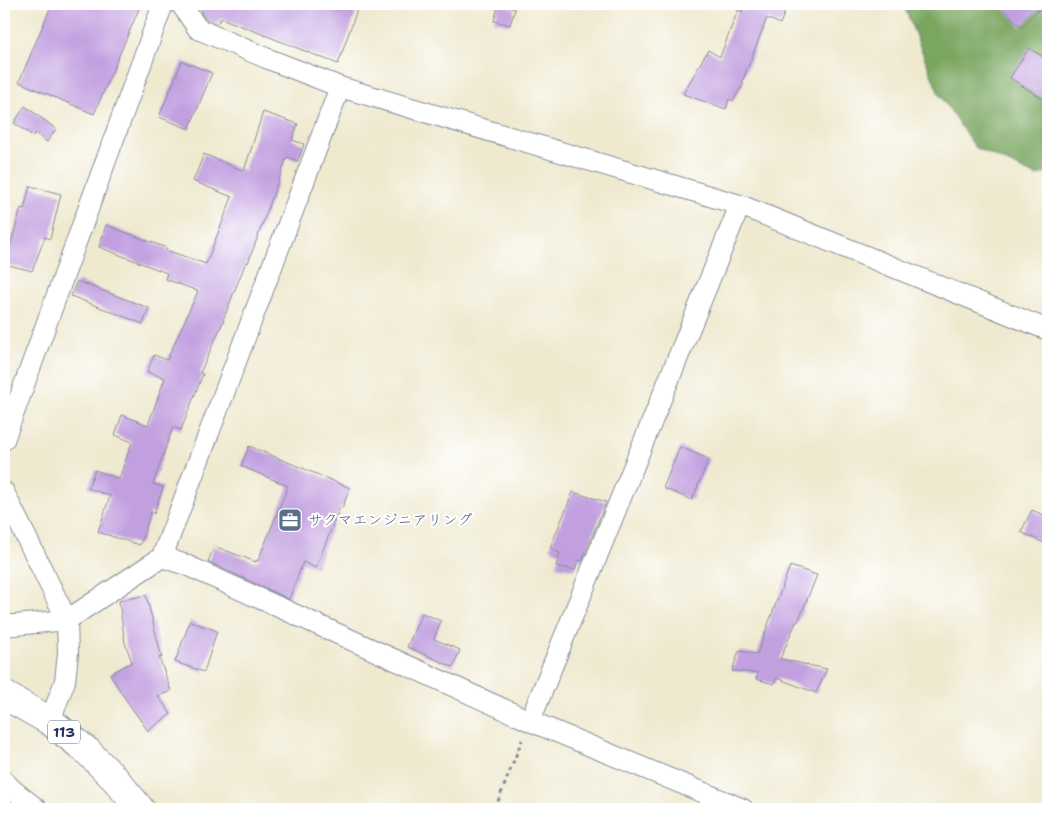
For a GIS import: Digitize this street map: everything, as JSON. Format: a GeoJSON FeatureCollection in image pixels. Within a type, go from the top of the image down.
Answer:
{"type":"FeatureCollection","features":[{"type":"Feature","properties":{"kind":"highway","name":"113"},"geometry":{"type":"LineString","coordinates":[[4,695],[50,721],[86,751],[116,780],[140,809]]}},
{"type":"Feature","properties":{"kind":"street"},"geometry":{"type":"LineString","coordinates":[[4,440],[163,4]]}},
{"type":"Feature","properties":{"kind":"street"},"geometry":{"type":"LineString","coordinates":[[181,4],[198,29],[340,87],[740,205],[1048,330]]}},
{"type":"Feature","properties":{"kind":"street"},"geometry":{"type":"LineString","coordinates":[[4,626],[66,620],[162,557],[340,87]]}},
{"type":"Feature","properties":{"kind":"street"},"geometry":{"type":"LineString","coordinates":[[530,721],[740,205]]}},
{"type":"Feature","properties":{"kind":"street"},"geometry":{"type":"LineString","coordinates":[[4,492],[66,620],[68,653],[65,681],[50,721]]}},
{"type":"Feature","properties":{"kind":"street"},"geometry":{"type":"LineString","coordinates":[[162,557],[186,565],[530,721],[743,809]]}},
{"type":"Feature","properties":{"kind":"street"},"geometry":{"type":"LineString","coordinates":[[4,781],[37,809]]}},
{"type":"Feature","properties":{"kind":"path"},"geometry":{"type":"LineString","coordinates":[[495,809],[530,721]]}},
{"type":"Feature","properties":{"kind":"green space"},"geometry":{"type":"Polygon","coordinates":[[[903,4],[1048,4],[1048,172],[1036,176],[975,147],[939,94],[903,4]]]}},
{"type":"Feature","properties":{"kind":"building"},"geometry":{"type":"Polygon","coordinates":[[[52,4],[141,4],[94,114],[19,82],[52,4]]]}},
{"type":"Feature","properties":{"kind":"building"},"geometry":{"type":"Polygon","coordinates":[[[195,4],[359,4],[338,64],[221,18],[217,24],[206,19],[201,13],[203,11],[195,4]]]}},
{"type":"Feature","properties":{"kind":"building"},"geometry":{"type":"Polygon","coordinates":[[[499,4],[515,9],[510,25],[494,21],[499,4]]]}},
{"type":"Feature","properties":{"kind":"building"},"geometry":{"type":"Polygon","coordinates":[[[734,4],[788,4],[780,24],[767,18],[742,82],[744,83],[733,101],[729,99],[726,109],[683,94],[708,50],[720,57],[738,10],[742,12],[743,8],[734,4]]]}},
{"type":"Feature","properties":{"kind":"building"},"geometry":{"type":"Polygon","coordinates":[[[999,4],[1044,4],[1021,27],[999,4]]]}},
{"type":"Feature","properties":{"kind":"building"},"geometry":{"type":"Polygon","coordinates":[[[1029,48],[1048,60],[1048,102],[1010,78],[1029,48]]]}},
{"type":"Feature","properties":{"kind":"building"},"geometry":{"type":"Polygon","coordinates":[[[182,61],[212,73],[189,129],[159,117],[182,61]]]}},
{"type":"Feature","properties":{"kind":"building"},"geometry":{"type":"Polygon","coordinates":[[[25,106],[56,129],[47,142],[35,133],[33,136],[14,123],[25,106]]]}},
{"type":"Feature","properties":{"kind":"building"},"geometry":{"type":"Polygon","coordinates":[[[263,112],[298,124],[292,140],[304,144],[298,161],[287,157],[248,263],[246,262],[224,320],[200,373],[203,374],[181,430],[173,427],[153,484],[163,487],[154,514],[151,512],[140,545],[98,532],[110,496],[88,488],[95,470],[119,479],[132,442],[115,435],[122,415],[148,425],[165,378],[147,372],[154,355],[167,360],[198,291],[165,279],[167,273],[99,247],[106,225],[206,264],[232,197],[193,181],[204,154],[244,171],[263,112]]]}},
{"type":"Feature","properties":{"kind":"building"},"geometry":{"type":"Polygon","coordinates":[[[30,186],[61,194],[50,239],[45,237],[32,271],[5,264],[21,208],[24,209],[30,186]]]}},
{"type":"Feature","properties":{"kind":"building"},"geometry":{"type":"Polygon","coordinates":[[[77,281],[149,308],[143,324],[71,296],[77,281]]]}},
{"type":"Feature","properties":{"kind":"building"},"geometry":{"type":"Polygon","coordinates":[[[249,446],[350,488],[342,508],[340,507],[316,568],[303,562],[289,599],[208,562],[214,546],[256,562],[256,560],[258,561],[288,486],[241,466],[249,446]]]}},
{"type":"Feature","properties":{"kind":"building"},"geometry":{"type":"Polygon","coordinates":[[[680,447],[709,459],[692,500],[663,488],[680,447]]]}},
{"type":"Feature","properties":{"kind":"building"},"geometry":{"type":"Polygon","coordinates":[[[573,492],[606,502],[582,561],[578,560],[575,570],[556,566],[560,553],[550,548],[573,492]]]}},
{"type":"Feature","properties":{"kind":"building"},"geometry":{"type":"Polygon","coordinates":[[[1032,510],[1048,517],[1048,545],[1021,532],[1032,510]]]}},
{"type":"Feature","properties":{"kind":"building"},"geometry":{"type":"Polygon","coordinates":[[[790,566],[817,575],[798,622],[796,622],[780,659],[827,669],[816,693],[777,678],[774,684],[756,679],[758,673],[732,671],[739,651],[757,654],[790,566]]]}},
{"type":"Feature","properties":{"kind":"building"},"geometry":{"type":"Polygon","coordinates":[[[146,595],[162,658],[159,657],[171,691],[158,696],[171,714],[148,731],[110,674],[132,662],[125,643],[119,601],[146,595]]]}},
{"type":"Feature","properties":{"kind":"building"},"geometry":{"type":"Polygon","coordinates":[[[422,613],[441,621],[434,639],[460,650],[453,667],[407,647],[422,613]]]}},
{"type":"Feature","properties":{"kind":"building"},"geometry":{"type":"Polygon","coordinates":[[[190,621],[217,631],[204,672],[175,662],[190,621]]]}},
{"type":"Feature","properties":{"kind":"place","name":"サクマエンジニアリング"},"geometry":{"type":"Point","coordinates":[290,520]}}]}
